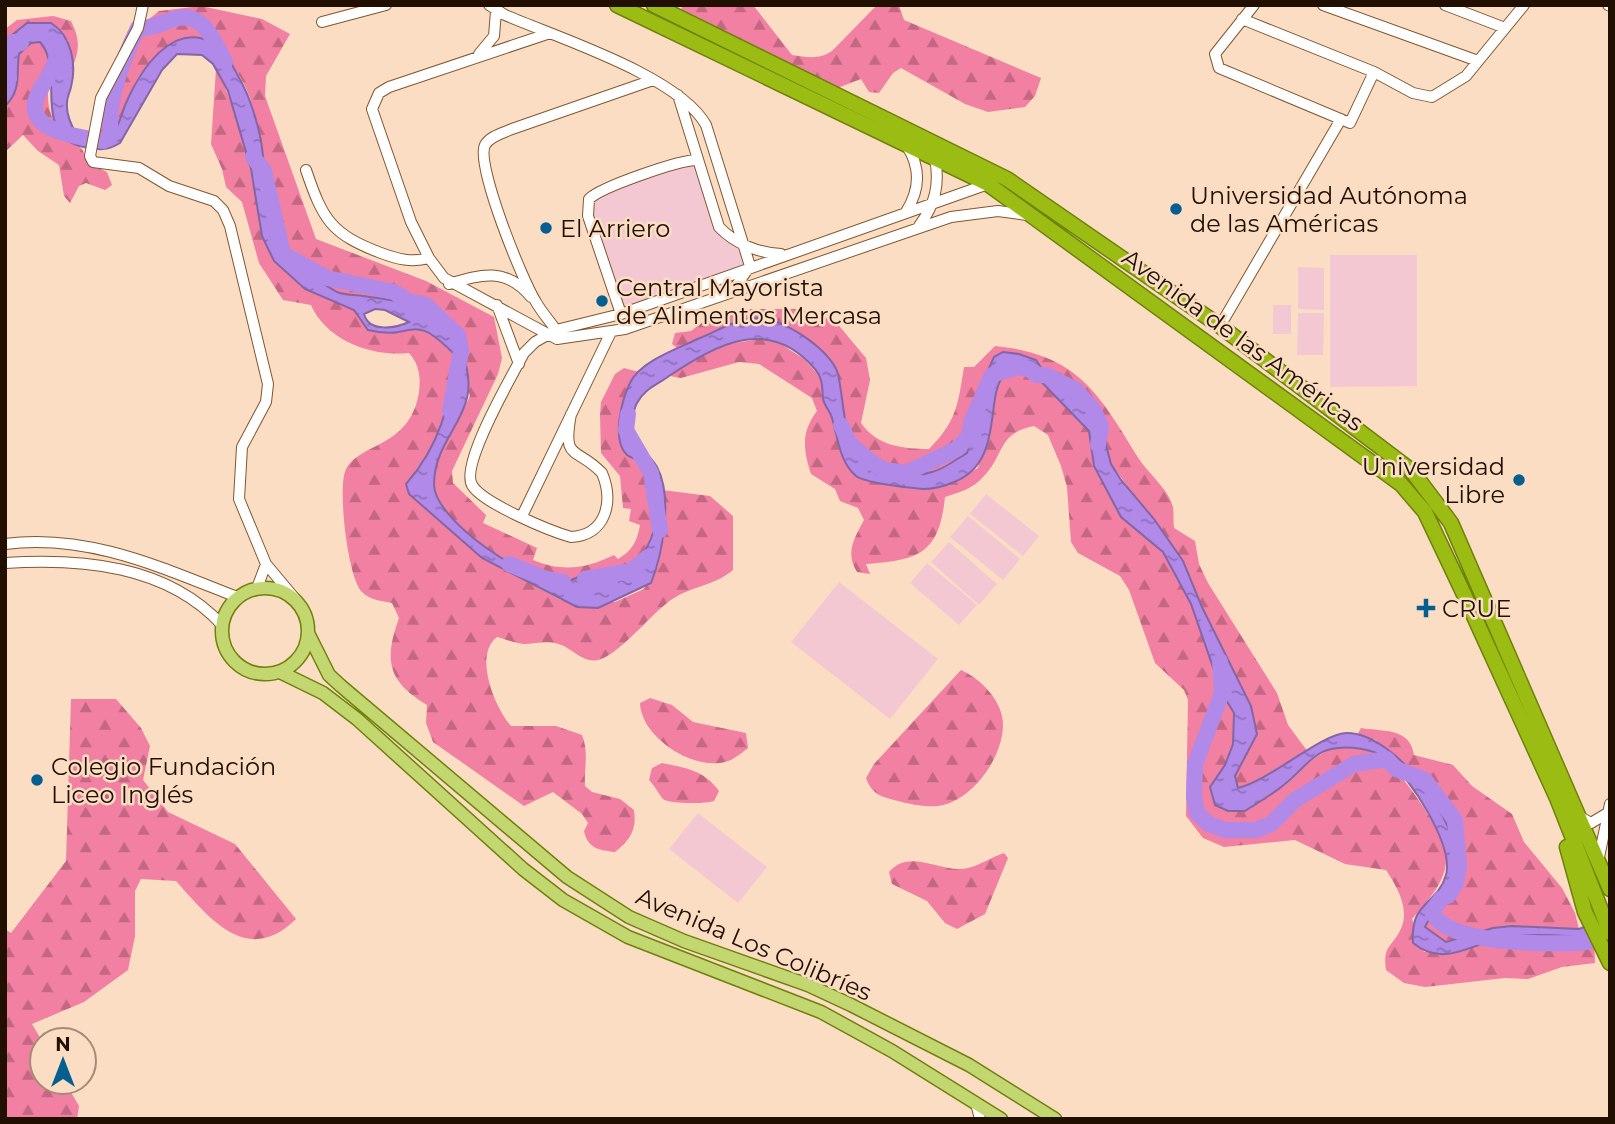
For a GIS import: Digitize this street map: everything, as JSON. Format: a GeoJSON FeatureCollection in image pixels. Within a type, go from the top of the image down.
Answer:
{"type":"FeatureCollection","features":[{"type":"Feature","properties":{"kind":"highway","name":"Avenida de las Américas"},"geometry":{"type":"LineString","coordinates":[[618,5],[988,184],[1385,470],[1414,497],[1438,538],[1557,798],[1566,846],[1592,909]]}},
{"type":"Feature","properties":{"kind":"highway","name":"Avenida de las Américas"},"geometry":{"type":"LineString","coordinates":[[654,5],[1007,179],[1220,326],[1412,471],[1435,497],[1451,523],[1610,889]]}},
{"type":"Feature","properties":{"kind":"highway"},"geometry":{"type":"LineString","coordinates":[[919,136],[936,158]]}},
{"type":"Feature","properties":{"kind":"highway"},"geometry":{"type":"LineString","coordinates":[[988,184],[1007,179]]}},
{"type":"Feature","properties":{"kind":"highway"},"geometry":{"type":"LineString","coordinates":[[1592,909],[1610,933]]}},
{"type":"Feature","properties":{"kind":"highway"},"geometry":{"type":"LineString","coordinates":[[1592,909],[1608,959]]}},
{"type":"Feature","properties":{"kind":"main road"},"geometry":{"type":"LineString","coordinates":[[272,587],[297,601],[304,611],[309,635],[300,658],[280,672],[255,673],[233,660],[222,638],[225,615],[237,597],[257,588],[272,587]]}},
{"type":"Feature","properties":{"kind":"main road","name":"Avenida Los Colibríes"},"geometry":{"type":"LineString","coordinates":[[309,635],[329,675],[577,883],[629,917],[684,941],[808,985],[905,1031],[968,1065],[1055,1119]]}},
{"type":"Feature","properties":{"kind":"main road","name":"Avenida Los Colibríes"},"geometry":{"type":"LineString","coordinates":[[280,672],[323,693],[357,719],[523,869],[563,900],[628,937],[821,1012],[891,1051],[1001,1119]]}},
{"type":"Feature","properties":{"kind":"main road"},"geometry":{"type":"LineString","coordinates":[[891,1051],[905,1031]]}},
{"type":"Feature","properties":{"kind":"street"},"geometry":{"type":"LineString","coordinates":[[143,5],[138,28],[101,98],[92,131],[90,156],[93,162],[139,168],[169,186],[214,201],[223,210],[230,226],[268,384],[266,402],[242,447],[239,461],[239,499],[266,564],[297,601]]}},
{"type":"Feature","properties":{"kind":"street"},"geometry":{"type":"LineString","coordinates":[[322,22],[386,5]]}},
{"type":"Feature","properties":{"kind":"street"},"geometry":{"type":"LineString","coordinates":[[1254,5],[1215,54],[1219,68],[1345,121]]}},
{"type":"Feature","properties":{"kind":"street"},"geometry":{"type":"LineString","coordinates":[[1323,5],[1478,61]]}},
{"type":"Feature","properties":{"kind":"street"},"geometry":{"type":"LineString","coordinates":[[1446,5],[1505,28]]}},
{"type":"Feature","properties":{"kind":"street"},"geometry":{"type":"LineString","coordinates":[[1242,19],[1374,72],[1413,93],[1432,97],[1457,83],[1524,5]]}},
{"type":"Feature","properties":{"kind":"street"},"geometry":{"type":"LineString","coordinates":[[476,56],[489,45],[494,36],[492,8],[653,80],[678,94],[694,107],[706,125],[737,241],[750,267]]}},
{"type":"Feature","properties":{"kind":"street"},"geometry":{"type":"LineString","coordinates":[[550,33],[389,87],[379,93],[372,109],[411,222],[429,258],[449,284],[555,335],[611,332],[643,323],[730,295],[918,227],[980,211],[1010,212],[1035,217]]}},
{"type":"Feature","properties":{"kind":"street"},"geometry":{"type":"LineString","coordinates":[[1220,326],[1374,72]]}},
{"type":"Feature","properties":{"kind":"street"},"geometry":{"type":"LineString","coordinates":[[555,335],[534,300],[489,187],[482,160],[485,144],[512,129],[653,80]]}},
{"type":"Feature","properties":{"kind":"street"},"geometry":{"type":"LineString","coordinates":[[678,94],[715,218],[737,241],[764,252],[785,254]]}},
{"type":"Feature","properties":{"kind":"street"},"geometry":{"type":"LineString","coordinates":[[906,145],[913,156],[918,179],[912,202],[906,212]]}},
{"type":"Feature","properties":{"kind":"street"},"geometry":{"type":"LineString","coordinates":[[918,227],[933,203],[937,188],[936,158]]}},
{"type":"Feature","properties":{"kind":"street"},"geometry":{"type":"LineString","coordinates":[[643,323],[621,314],[587,216],[589,199],[596,193],[622,183],[683,161],[697,160]]}},
{"type":"Feature","properties":{"kind":"street"},"geometry":{"type":"LineString","coordinates":[[306,170],[322,213],[346,238],[399,259],[429,258]]}},
{"type":"Feature","properties":{"kind":"street"},"geometry":{"type":"LineString","coordinates":[[571,414],[568,438],[572,452],[595,467],[606,483],[608,501],[603,520],[588,533],[571,537],[522,516],[471,485],[469,471],[475,454],[519,364],[535,342],[988,184]]}},
{"type":"Feature","properties":{"kind":"street"},"geometry":{"type":"LineString","coordinates":[[869,224],[875,242]]}},
{"type":"Feature","properties":{"kind":"street"},"geometry":{"type":"LineString","coordinates":[[809,245],[815,264]]}},
{"type":"Feature","properties":{"kind":"street"},"geometry":{"type":"LineString","coordinates":[[730,295],[750,267]]}},
{"type":"Feature","properties":{"kind":"street"},"geometry":{"type":"LineString","coordinates":[[449,284],[489,274],[513,282],[534,300]]}},
{"type":"Feature","properties":{"kind":"street"},"geometry":{"type":"LineString","coordinates":[[497,306],[519,364]]}},
{"type":"Feature","properties":{"kind":"street"},"geometry":{"type":"LineString","coordinates":[[522,516],[611,332]]}},
{"type":"Feature","properties":{"kind":"street"},"geometry":{"type":"LineString","coordinates":[[5,544],[58,543],[100,548],[148,561],[237,597]]}},
{"type":"Feature","properties":{"kind":"street"},"geometry":{"type":"LineString","coordinates":[[5,563],[66,560],[119,569],[170,588],[212,614],[222,625]]}},
{"type":"Feature","properties":{"kind":"street"},"geometry":{"type":"LineString","coordinates":[[257,588],[266,564]]}},
{"type":"Feature","properties":{"kind":"street"},"geometry":{"type":"LineString","coordinates":[[1580,817],[1591,823],[1608,809]]}},
{"type":"Feature","properties":{"kind":"street"},"geometry":{"type":"LineString","coordinates":[[1598,862],[1608,809]]}},
{"type":"Feature","properties":{"kind":"street"},"geometry":{"type":"LineString","coordinates":[[976,1103],[980,1119]]}},
{"type":"Feature","properties":{"kind":"shaded area"},"geometry":{"type":"Polygon","coordinates":[[[697,160],[715,218],[750,266],[621,314],[597,244],[589,199],[697,160]]]}},
{"type":"Feature","properties":{"kind":"shaded area"},"geometry":{"type":"Polygon","coordinates":[[[1330,255],[1417,255],[1417,386],[1330,387],[1330,255]]]}},
{"type":"Feature","properties":{"kind":"shaded area"},"geometry":{"type":"Polygon","coordinates":[[[1298,267],[1324,268],[1324,310],[1298,309],[1298,267]]]}},
{"type":"Feature","properties":{"kind":"shaded area"},"geometry":{"type":"Polygon","coordinates":[[[1273,305],[1291,305],[1291,334],[1273,334],[1273,305]]]}},
{"type":"Feature","properties":{"kind":"shaded area"},"geometry":{"type":"Polygon","coordinates":[[[1298,313],[1324,313],[1323,355],[1297,355],[1298,313]]]}},
{"type":"Feature","properties":{"kind":"shaded area"},"geometry":{"type":"Polygon","coordinates":[[[986,494],[1039,536],[1023,556],[970,514],[986,494]]]}},
{"type":"Feature","properties":{"kind":"shaded area"},"geometry":{"type":"Polygon","coordinates":[[[968,516],[1020,559],[1003,580],[950,537],[968,516]]]}},
{"type":"Feature","properties":{"kind":"shaded area"},"geometry":{"type":"Polygon","coordinates":[[[949,542],[997,584],[979,605],[931,562],[949,542]]]}},
{"type":"Feature","properties":{"kind":"shaded area"},"geometry":{"type":"Polygon","coordinates":[[[927,563],[977,605],[959,625],[910,583],[927,563]]]}},
{"type":"Feature","properties":{"kind":"shaded area"},"geometry":{"type":"Polygon","coordinates":[[[839,582],[938,659],[890,719],[791,642],[839,582]]]}},
{"type":"Feature","properties":{"kind":"shaded area"},"geometry":{"type":"Polygon","coordinates":[[[698,813],[767,867],[738,903],[669,849],[698,813]]]}},
{"type":"Feature","properties":{"kind":"green space"},"geometry":{"type":"Polygon","coordinates":[[[682,5],[753,5],[792,55],[813,57],[832,51],[877,5],[899,5],[904,20],[1041,78],[1035,96],[1025,107],[988,112],[965,104],[901,68],[893,73],[879,93],[869,92],[861,79],[827,92],[681,18],[682,5]]]}},
{"type":"Feature","properties":{"kind":"green space"},"geometry":{"type":"Polygon","coordinates":[[[201,6],[262,19],[290,34],[266,76],[265,96],[316,239],[426,281],[494,317],[502,358],[498,374],[452,471],[453,483],[486,515],[483,523],[537,548],[533,560],[554,566],[583,566],[614,555],[618,559],[631,549],[640,525],[629,521],[631,509],[623,508],[620,476],[601,453],[600,415],[601,402],[615,374],[624,368],[639,372],[624,400],[619,434],[626,453],[648,467],[654,487],[656,510],[649,541],[631,571],[588,574],[565,582],[547,579],[528,572],[486,548],[450,516],[439,501],[434,486],[435,475],[442,451],[470,396],[452,332],[441,319],[409,304],[338,293],[309,273],[289,253],[273,221],[266,194],[254,111],[244,85],[228,60],[202,38],[148,66],[137,79],[113,132],[106,139],[96,142],[101,98],[138,28],[159,11],[201,6]]]}},
{"type":"Feature","properties":{"kind":"green space"},"geometry":{"type":"Polygon","coordinates":[[[53,16],[71,21],[74,27],[78,44],[72,68],[68,40],[8,39],[8,78],[5,81],[5,29],[17,20],[53,16]]]}},
{"type":"Feature","properties":{"kind":"green space"},"geometry":{"type":"Polygon","coordinates":[[[40,42],[48,58],[48,102],[53,119],[60,130],[82,149],[88,163],[107,172],[112,185],[105,190],[86,183],[79,186],[70,203],[64,196],[59,165],[38,151],[23,135],[5,152],[5,106],[16,88],[19,54],[31,43],[40,42]]]}},
{"type":"Feature","properties":{"kind":"green space"},"geometry":{"type":"Polygon","coordinates":[[[216,69],[240,129],[251,172],[262,236],[354,310],[359,319],[393,333],[419,327],[433,333],[455,355],[446,407],[435,440],[406,484],[409,494],[482,558],[561,600],[615,602],[644,589],[657,568],[666,529],[662,490],[710,496],[733,516],[733,570],[717,580],[675,597],[606,657],[589,660],[564,646],[548,642],[523,644],[497,637],[490,645],[487,656],[489,681],[493,695],[511,726],[556,726],[582,735],[586,754],[585,786],[592,792],[620,799],[634,810],[631,834],[615,852],[591,845],[584,831],[588,823],[582,814],[553,792],[524,806],[433,742],[426,723],[427,705],[397,678],[392,668],[391,646],[399,618],[392,603],[369,597],[357,584],[346,535],[343,482],[351,462],[395,435],[414,411],[419,392],[417,366],[409,353],[380,352],[352,344],[328,328],[311,305],[283,300],[259,263],[242,202],[226,187],[222,169],[211,144],[216,69]]]}},
{"type":"Feature","properties":{"kind":"green space"},"geometry":{"type":"Polygon","coordinates":[[[747,309],[800,309],[835,321],[866,358],[870,380],[861,423],[875,437],[900,447],[929,449],[951,421],[964,367],[974,367],[995,346],[1023,350],[1047,358],[1083,381],[1098,397],[1139,459],[1167,494],[1173,507],[1174,528],[1195,541],[1199,564],[1208,583],[1277,693],[1288,725],[1308,752],[1254,784],[1238,788],[1235,776],[1257,734],[1183,561],[1111,464],[1101,426],[1087,403],[1060,374],[1042,369],[1019,354],[982,384],[978,418],[967,453],[931,473],[884,470],[856,456],[851,446],[834,364],[816,345],[791,329],[767,319],[749,318],[677,348],[672,344],[675,333],[691,331],[703,322],[747,309]]]}},
{"type":"Feature","properties":{"kind":"green space"},"geometry":{"type":"Polygon","coordinates":[[[765,338],[776,341],[804,359],[822,379],[823,401],[831,414],[846,464],[947,485],[978,468],[999,381],[1005,373],[1013,369],[1029,369],[1089,431],[1094,466],[1121,517],[1163,552],[1191,604],[1222,693],[1234,713],[1233,744],[1225,765],[1210,787],[1250,791],[1279,789],[1311,761],[1331,749],[1350,746],[1367,750],[1383,759],[1410,789],[1433,822],[1445,850],[1444,874],[1439,885],[1412,919],[1424,952],[1508,937],[1594,938],[1595,963],[1562,967],[1528,979],[1505,978],[1425,987],[1404,983],[1386,970],[1387,950],[1399,933],[1404,911],[1397,889],[1386,870],[1345,864],[1295,840],[1224,847],[1203,838],[1186,816],[1188,700],[1184,690],[1155,663],[1129,590],[1120,576],[1078,553],[1071,542],[1067,487],[1048,435],[1034,426],[1022,429],[1007,439],[990,469],[979,481],[966,490],[945,497],[938,531],[923,550],[900,560],[866,564],[870,574],[857,572],[851,552],[864,520],[858,508],[840,501],[835,489],[811,474],[808,465],[806,434],[817,411],[812,398],[759,364],[739,362],[681,378],[670,376],[717,346],[765,338]]]}},
{"type":"Feature","properties":{"kind":"green space"},"geometry":{"type":"Polygon","coordinates":[[[961,670],[989,691],[1002,714],[999,747],[987,771],[969,791],[947,804],[916,805],[878,794],[866,778],[874,764],[961,670]]]}},
{"type":"Feature","properties":{"kind":"green space"},"geometry":{"type":"Polygon","coordinates":[[[650,698],[672,705],[693,722],[746,733],[748,748],[731,760],[720,763],[707,763],[680,754],[657,737],[642,715],[640,703],[650,698]]]}},
{"type":"Feature","properties":{"kind":"green space"},"geometry":{"type":"Polygon","coordinates":[[[71,699],[116,699],[141,728],[150,746],[143,780],[168,812],[235,844],[296,919],[278,933],[261,939],[245,938],[216,922],[176,881],[141,879],[135,891],[135,936],[128,970],[84,1002],[28,1026],[28,1096],[73,1096],[79,1106],[77,1119],[5,1119],[5,929],[11,933],[66,861],[71,699]]]}},
{"type":"Feature","properties":{"kind":"green space"},"geometry":{"type":"Polygon","coordinates":[[[1361,728],[1401,735],[1411,746],[1414,755],[1453,765],[1472,786],[1512,814],[1524,842],[1562,888],[1575,913],[1579,929],[1512,926],[1493,928],[1446,942],[1425,927],[1432,911],[1448,896],[1454,846],[1376,740],[1357,735],[1361,728]]]}},
{"type":"Feature","properties":{"kind":"green space"},"geometry":{"type":"Polygon","coordinates":[[[662,763],[694,771],[707,778],[719,791],[714,801],[688,803],[663,799],[649,780],[652,768],[662,763]]]}},
{"type":"Feature","properties":{"kind":"green space"},"geometry":{"type":"Polygon","coordinates":[[[1004,853],[1008,858],[985,914],[957,929],[945,923],[927,901],[892,884],[889,872],[897,865],[916,861],[947,868],[968,868],[1004,853]]]}},
{"type":"Feature","properties":{"kind":"water"},"geometry":{"type":"Polygon","coordinates":[[[27,23],[51,23],[58,28],[68,42],[73,60],[73,78],[67,103],[69,119],[76,134],[98,141],[107,139],[115,130],[132,90],[159,52],[184,38],[198,38],[213,43],[220,49],[241,80],[254,114],[261,141],[270,214],[279,241],[287,252],[310,274],[337,292],[421,308],[444,323],[453,335],[468,373],[468,391],[464,407],[436,466],[434,485],[438,500],[450,516],[486,548],[508,562],[548,580],[563,582],[589,574],[631,571],[651,540],[656,508],[649,468],[644,462],[627,455],[620,440],[621,409],[627,390],[635,375],[651,362],[727,326],[748,319],[765,319],[790,328],[815,345],[834,365],[838,374],[846,426],[856,456],[883,468],[913,474],[936,471],[967,453],[978,418],[982,384],[994,357],[1003,352],[1019,354],[1036,360],[1042,369],[1060,374],[1087,403],[1101,426],[1111,464],[1183,561],[1202,607],[1251,706],[1257,734],[1235,776],[1238,788],[1265,776],[1336,735],[1347,733],[1366,737],[1385,748],[1422,784],[1437,806],[1456,849],[1458,868],[1454,885],[1425,927],[1446,942],[1493,928],[1512,926],[1579,929],[1610,917],[1594,938],[1539,935],[1506,937],[1448,954],[1436,954],[1413,943],[1416,919],[1442,885],[1447,862],[1437,830],[1418,796],[1388,759],[1368,750],[1345,747],[1324,751],[1291,780],[1245,811],[1228,811],[1215,805],[1210,787],[1225,765],[1233,744],[1234,713],[1222,693],[1191,604],[1163,552],[1121,517],[1094,466],[1089,431],[1029,369],[1011,370],[1001,379],[984,453],[973,470],[954,482],[923,489],[868,481],[850,470],[824,401],[819,376],[797,352],[780,343],[761,339],[724,345],[687,364],[651,388],[643,394],[634,410],[630,434],[657,467],[664,494],[662,541],[651,583],[598,608],[577,607],[482,558],[409,494],[406,484],[435,440],[450,390],[455,355],[429,333],[420,330],[384,333],[368,330],[354,310],[305,289],[274,261],[262,236],[251,169],[228,91],[213,64],[202,55],[177,54],[162,70],[120,143],[107,149],[94,149],[68,141],[58,130],[53,117],[47,54],[40,42],[31,43],[19,54],[16,88],[5,106],[7,39],[27,23]],[[375,309],[364,314],[371,324],[377,326],[390,327],[409,322],[385,310],[375,309]]]}},
{"type":"Feature","properties":{"kind":"waterway"},"geometry":{"type":"LineString","coordinates":[[57,49],[53,67],[38,94],[35,107],[37,117],[56,130],[103,141],[111,134],[114,94],[138,28],[151,27],[182,17],[191,18],[199,22],[211,35],[225,62]]}},
{"type":"Feature","properties":{"kind":"waterway"},"geometry":{"type":"LineString","coordinates":[[5,57],[13,42],[21,43]]}},
{"type":"Feature","properties":{"kind":"waterway"},"geometry":{"type":"LineString","coordinates":[[5,61],[9,78],[5,81]]}},
{"type":"Feature","properties":{"kind":"waterway"},"geometry":{"type":"LineString","coordinates":[[253,157],[264,171],[283,254],[327,278],[394,292],[408,301],[426,305],[458,335],[461,351],[450,411]]}},
{"type":"Feature","properties":{"kind":"waterway"},"geometry":{"type":"LineString","coordinates":[[841,425],[849,443],[870,461],[884,470],[906,473],[957,449],[969,436],[972,420],[992,375],[1017,367],[1029,369],[1037,375],[1046,375],[1076,390],[1093,409],[1101,426],[1098,445]]}},
{"type":"Feature","properties":{"kind":"waterway"},"geometry":{"type":"LineString","coordinates":[[628,414],[626,430],[651,473],[660,530]]}},
{"type":"Feature","properties":{"kind":"waterway"},"geometry":{"type":"LineString","coordinates":[[585,579],[631,571],[648,557]]}},
{"type":"Feature","properties":{"kind":"waterway"},"geometry":{"type":"LineString","coordinates":[[509,564],[546,579],[563,582]]}},
{"type":"Feature","properties":{"kind":"waterway"},"geometry":{"type":"LineString","coordinates":[[1220,661],[1222,693],[1195,764],[1194,796],[1197,813],[1209,824],[1225,830],[1256,830],[1271,824],[1295,800],[1354,764],[1387,759],[1396,769],[1425,780],[1455,820],[1459,867],[1456,883],[1448,896],[1442,898],[1432,911],[1440,922],[1475,936],[1521,942],[1582,943],[1610,935]]}},
{"type":"Feature","properties":{"kind":"place","name":"Universidad Autónoma de las Américas"},"geometry":{"type":"Point","coordinates":[1176,209]}},
{"type":"Feature","properties":{"kind":"place","name":"El Arriero"},"geometry":{"type":"Point","coordinates":[546,228]}},
{"type":"Feature","properties":{"kind":"place","name":"Central Mayorista de Alimentos Mercasa"},"geometry":{"type":"Point","coordinates":[602,301]}},
{"type":"Feature","properties":{"kind":"place","name":"Universidad Libre"},"geometry":{"type":"Point","coordinates":[1519,480]}},
{"type":"Feature","properties":{"kind":"place","name":"CRUE"},"geometry":{"type":"Point","coordinates":[1426,608]}},
{"type":"Feature","properties":{"kind":"place","name":"Colegio Fundación Liceo Inglés"},"geometry":{"type":"Point","coordinates":[37,780]}}]}
